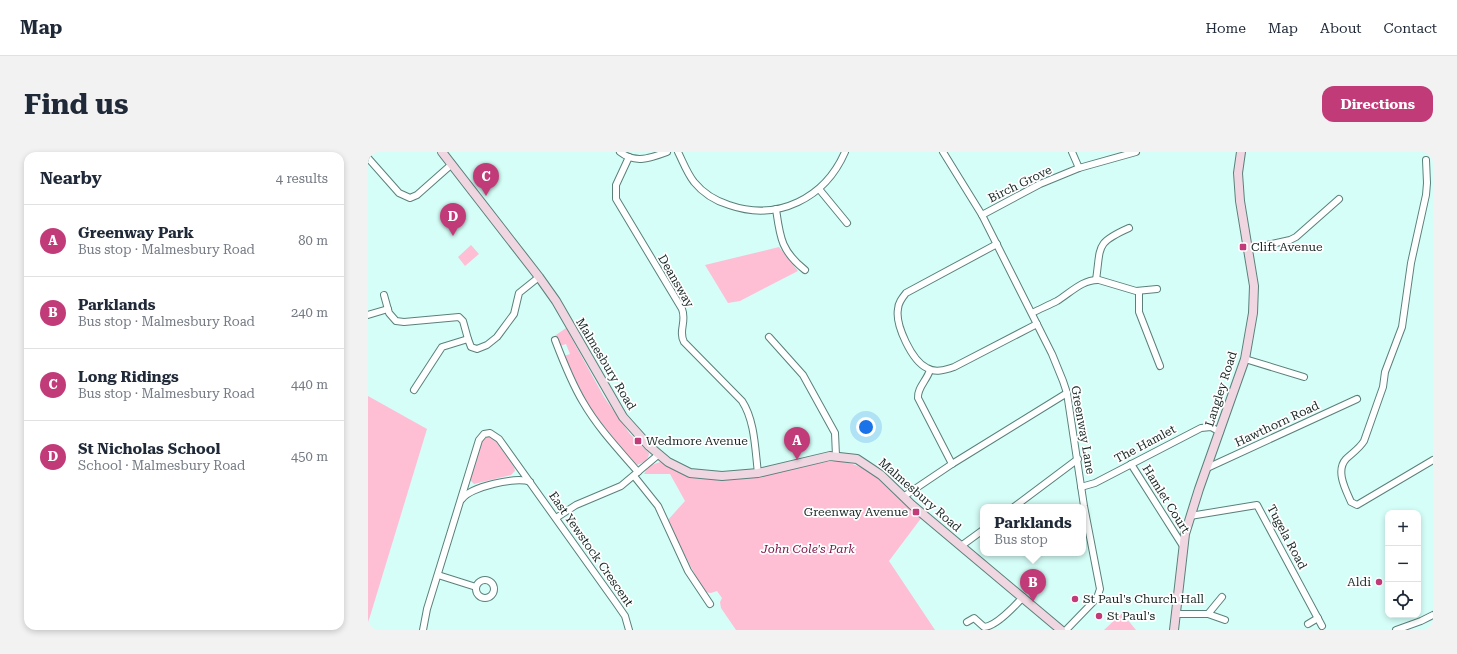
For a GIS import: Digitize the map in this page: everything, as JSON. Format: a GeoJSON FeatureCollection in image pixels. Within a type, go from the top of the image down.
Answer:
{"type":"FeatureCollection","features":[{"type":"Feature","properties":{"kind":"main road","name":"Malmesbury Road"},"geometry":{"type":"LineString","coordinates":[[442,152],[540,277],[556,301],[623,417],[658,455],[679,469],[701,475],[722,476],[758,473],[836,456],[850,457],[865,464],[881,475],[903,497],[1061,630]]}},
{"type":"Feature","properties":{"kind":"main road","name":"Langley Road"},"geometry":{"type":"LineString","coordinates":[[1174,630],[1183,546],[1190,516],[1245,359],[1253,313],[1254,286],[1238,174],[1241,152]]}},
{"type":"Feature","properties":{"kind":"street"},"geometry":{"type":"LineString","coordinates":[[620,152],[629,157],[648,159],[667,152]]}},
{"type":"Feature","properties":{"kind":"street"},"geometry":{"type":"LineString","coordinates":[[678,152],[694,183],[708,195],[726,204],[741,208],[763,210],[776,209],[796,203],[819,189],[833,176],[845,152]]}},
{"type":"Feature","properties":{"kind":"street","name":"Greenway Lane"},"geometry":{"type":"LineString","coordinates":[[943,152],[982,215],[1055,361],[1067,393],[1084,504]]}},
{"type":"Feature","properties":{"kind":"street"},"geometry":{"type":"LineString","coordinates":[[1072,152],[1080,168]]}},
{"type":"Feature","properties":{"kind":"street","name":"Birch Grove"},"geometry":{"type":"LineString","coordinates":[[982,215],[1040,184],[1080,168],[1136,152]]}},
{"type":"Feature","properties":{"kind":"street","name":"Deansway"},"geometry":{"type":"LineString","coordinates":[[629,157],[616,185],[616,199],[682,309],[684,318],[681,335],[684,342],[742,401],[750,421],[758,473]]}},
{"type":"Feature","properties":{"kind":"street"},"geometry":{"type":"LineString","coordinates":[[368,158],[399,193],[410,198],[417,195],[452,164]]}},
{"type":"Feature","properties":{"kind":"street"},"geometry":{"type":"LineString","coordinates":[[1426,160],[1426,195],[1411,263],[1402,327],[1385,372],[1383,387],[1364,441],[1359,449],[1346,460],[1341,468],[1343,484],[1351,502],[1357,505],[1433,460]]}},
{"type":"Feature","properties":{"kind":"street"},"geometry":{"type":"LineString","coordinates":[[819,189],[847,223]]}},
{"type":"Feature","properties":{"kind":"street"},"geometry":{"type":"LineString","coordinates":[[1248,249],[1290,240],[1296,237],[1339,199]]}},
{"type":"Feature","properties":{"kind":"street"},"geometry":{"type":"LineString","coordinates":[[776,209],[781,242],[791,256],[805,270]]}},
{"type":"Feature","properties":{"kind":"street"},"geometry":{"type":"LineString","coordinates":[[1096,280],[1103,242],[1110,236],[1129,228]]}},
{"type":"Feature","properties":{"kind":"street"},"geometry":{"type":"LineString","coordinates":[[997,244],[913,288],[901,300],[897,313],[901,330],[917,361],[930,370],[941,371],[954,367],[1037,324]]}},
{"type":"Feature","properties":{"kind":"street"},"geometry":{"type":"LineString","coordinates":[[384,295],[388,309],[394,320],[402,323],[453,316],[460,317],[463,321],[471,347],[476,349],[493,341],[514,314],[520,293],[540,277]]}},
{"type":"Feature","properties":{"kind":"street"},"geometry":{"type":"LineString","coordinates":[[1032,313],[1058,300],[1078,287],[1096,280],[1139,291],[1157,289]]}},
{"type":"Feature","properties":{"kind":"street"},"geometry":{"type":"LineString","coordinates":[[1139,291],[1138,308],[1160,366]]}},
{"type":"Feature","properties":{"kind":"street"},"geometry":{"type":"LineString","coordinates":[[368,315],[388,309]]}},
{"type":"Feature","properties":{"kind":"street"},"geometry":{"type":"LineString","coordinates":[[769,337],[803,375],[835,433],[836,456]]}},
{"type":"Feature","properties":{"kind":"street"},"geometry":{"type":"LineString","coordinates":[[414,390],[441,348],[450,343],[468,339]]}},
{"type":"Feature","properties":{"kind":"street"},"geometry":{"type":"LineString","coordinates":[[555,340],[563,352],[571,380],[591,415],[636,474],[658,506],[688,571],[710,604]]}},
{"type":"Feature","properties":{"kind":"street"},"geometry":{"type":"LineString","coordinates":[[1245,359],[1304,377]]}},
{"type":"Feature","properties":{"kind":"street"},"geometry":{"type":"LineString","coordinates":[[930,370],[927,380],[919,388],[918,398],[952,464]]}},
{"type":"Feature","properties":{"kind":"street"},"geometry":{"type":"LineString","coordinates":[[903,497],[952,464],[1067,393]]}},
{"type":"Feature","properties":{"kind":"street","name":"Hawthorn Road"},"geometry":{"type":"LineString","coordinates":[[1207,468],[1357,399]]}},
{"type":"Feature","properties":{"kind":"street","name":"The Hamlet"},"geometry":{"type":"LineString","coordinates":[[1081,487],[1096,483],[1201,428],[1211,427],[1220,432]]}},
{"type":"Feature","properties":{"kind":"street","name":"East Yewstock Crescent"},"geometry":{"type":"LineString","coordinates":[[461,500],[479,440],[488,433],[492,434],[497,437],[531,483],[622,612],[629,630]]}},
{"type":"Feature","properties":{"kind":"street"},"geometry":{"type":"LineString","coordinates":[[556,518],[576,505],[621,486],[658,455]]}},
{"type":"Feature","properties":{"kind":"street"},"geometry":{"type":"LineString","coordinates":[[1018,504],[1078,459]]}},
{"type":"Feature","properties":{"kind":"street","name":"Hamlet Court"},"geometry":{"type":"LineString","coordinates":[[1131,464],[1183,546]]}},
{"type":"Feature","properties":{"kind":"street"},"geometry":{"type":"LineString","coordinates":[[423,630],[424,618],[461,500],[471,491],[517,479],[531,483]]}},
{"type":"Feature","properties":{"kind":"street","name":"Tugela Road"},"geometry":{"type":"LineString","coordinates":[[1190,516],[1257,505],[1322,626]]}},
{"type":"Feature","properties":{"kind":"street","name":"Greenway Lane"},"geometry":{"type":"LineString","coordinates":[[1066,630],[1097,598],[1100,589],[1086,514]]}},
{"type":"Feature","properties":{"kind":"street"},"geometry":{"type":"LineString","coordinates":[[961,546],[980,532]]}},
{"type":"Feature","properties":{"kind":"street"},"geometry":{"type":"LineString","coordinates":[[438,575],[476,587]]}},
{"type":"Feature","properties":{"kind":"street"},"geometry":{"type":"LineString","coordinates":[[967,622],[974,618],[983,627],[987,627],[1012,609],[1023,597]]}},
{"type":"Feature","properties":{"kind":"street"},"geometry":{"type":"LineString","coordinates":[[1208,614],[1222,597]]}},
{"type":"Feature","properties":{"kind":"street"},"geometry":{"type":"LineString","coordinates":[[1175,614],[1208,614],[1225,620]]}},
{"type":"Feature","properties":{"kind":"street"},"geometry":{"type":"LineString","coordinates":[[1396,630],[1433,615]]}},
{"type":"Feature","properties":{"kind":"street"},"geometry":{"type":"LineString","coordinates":[[1308,624],[1318,618]]}},
{"type":"Feature","properties":{"kind":"green space"},"geometry":{"type":"Polygon","coordinates":[[[471,245],[479,254],[465,266],[458,257],[471,245]]]}},
{"type":"Feature","properties":{"kind":"green space"},"geometry":{"type":"Polygon","coordinates":[[[779,247],[798,271],[740,301],[728,303],[705,265],[779,247]]]}},
{"type":"Feature","properties":{"kind":"green space"},"geometry":{"type":"Polygon","coordinates":[[[566,328],[604,397],[630,434],[649,453],[648,458],[643,462],[637,465],[634,464],[585,402],[564,356],[570,354],[566,344],[560,346],[556,335],[566,328]]]}},
{"type":"Feature","properties":{"kind":"green space"},"geometry":{"type":"Polygon","coordinates":[[[368,396],[427,429],[368,623],[368,396]]]}},
{"type":"Feature","properties":{"kind":"green space"},"geometry":{"type":"Polygon","coordinates":[[[486,436],[494,438],[514,467],[515,471],[511,475],[474,484],[470,480],[482,439],[486,436]]]}},
{"type":"Feature","properties":{"kind":"green space","name":"John Cole's Park"},"geometry":{"type":"Polygon","coordinates":[[[660,462],[678,471],[695,476],[728,480],[761,476],[830,462],[849,463],[870,472],[922,517],[889,561],[935,630],[736,630],[721,608],[720,602],[722,598],[717,591],[711,593],[704,592],[667,521],[685,501],[670,474],[644,474],[649,466],[660,462]]]}},
{"type":"Feature","properties":{"kind":"green space"},"geometry":{"type":"Polygon","coordinates":[[[1122,613],[1136,630],[1104,630],[1122,613]]]}},
{"type":"Feature","properties":{"kind":"place","name":"Long Ridings"},"geometry":{"type":"Point","coordinates":[486,196]}},
{"type":"Feature","properties":{"kind":"place","name":"St Nicholas School"},"geometry":{"type":"Point","coordinates":[453,236]}},
{"type":"Feature","properties":{"kind":"place","name":"Clift Avenue"},"geometry":{"type":"Point","coordinates":[1243,247]}},
{"type":"Feature","properties":{"kind":"place","name":"Wedmore Avenue"},"geometry":{"type":"Point","coordinates":[638,441]}},
{"type":"Feature","properties":{"kind":"place","name":"Greenway Park"},"geometry":{"type":"Point","coordinates":[797,460]}},
{"type":"Feature","properties":{"kind":"place","name":"Greenway Avenue"},"geometry":{"type":"Point","coordinates":[916,512]}},
{"type":"Feature","properties":{"kind":"place","name":"Aldi"},"geometry":{"type":"Point","coordinates":[1379,582]}},
{"type":"Feature","properties":{"kind":"place","name":"St Paul's Church Hall"},"geometry":{"type":"Point","coordinates":[1075,599]}},
{"type":"Feature","properties":{"kind":"place","name":"Parklands"},"geometry":{"type":"Point","coordinates":[1033,602]}},
{"type":"Feature","properties":{"kind":"place","name":"St Paul's"},"geometry":{"type":"Point","coordinates":[1099,616]}}]}
